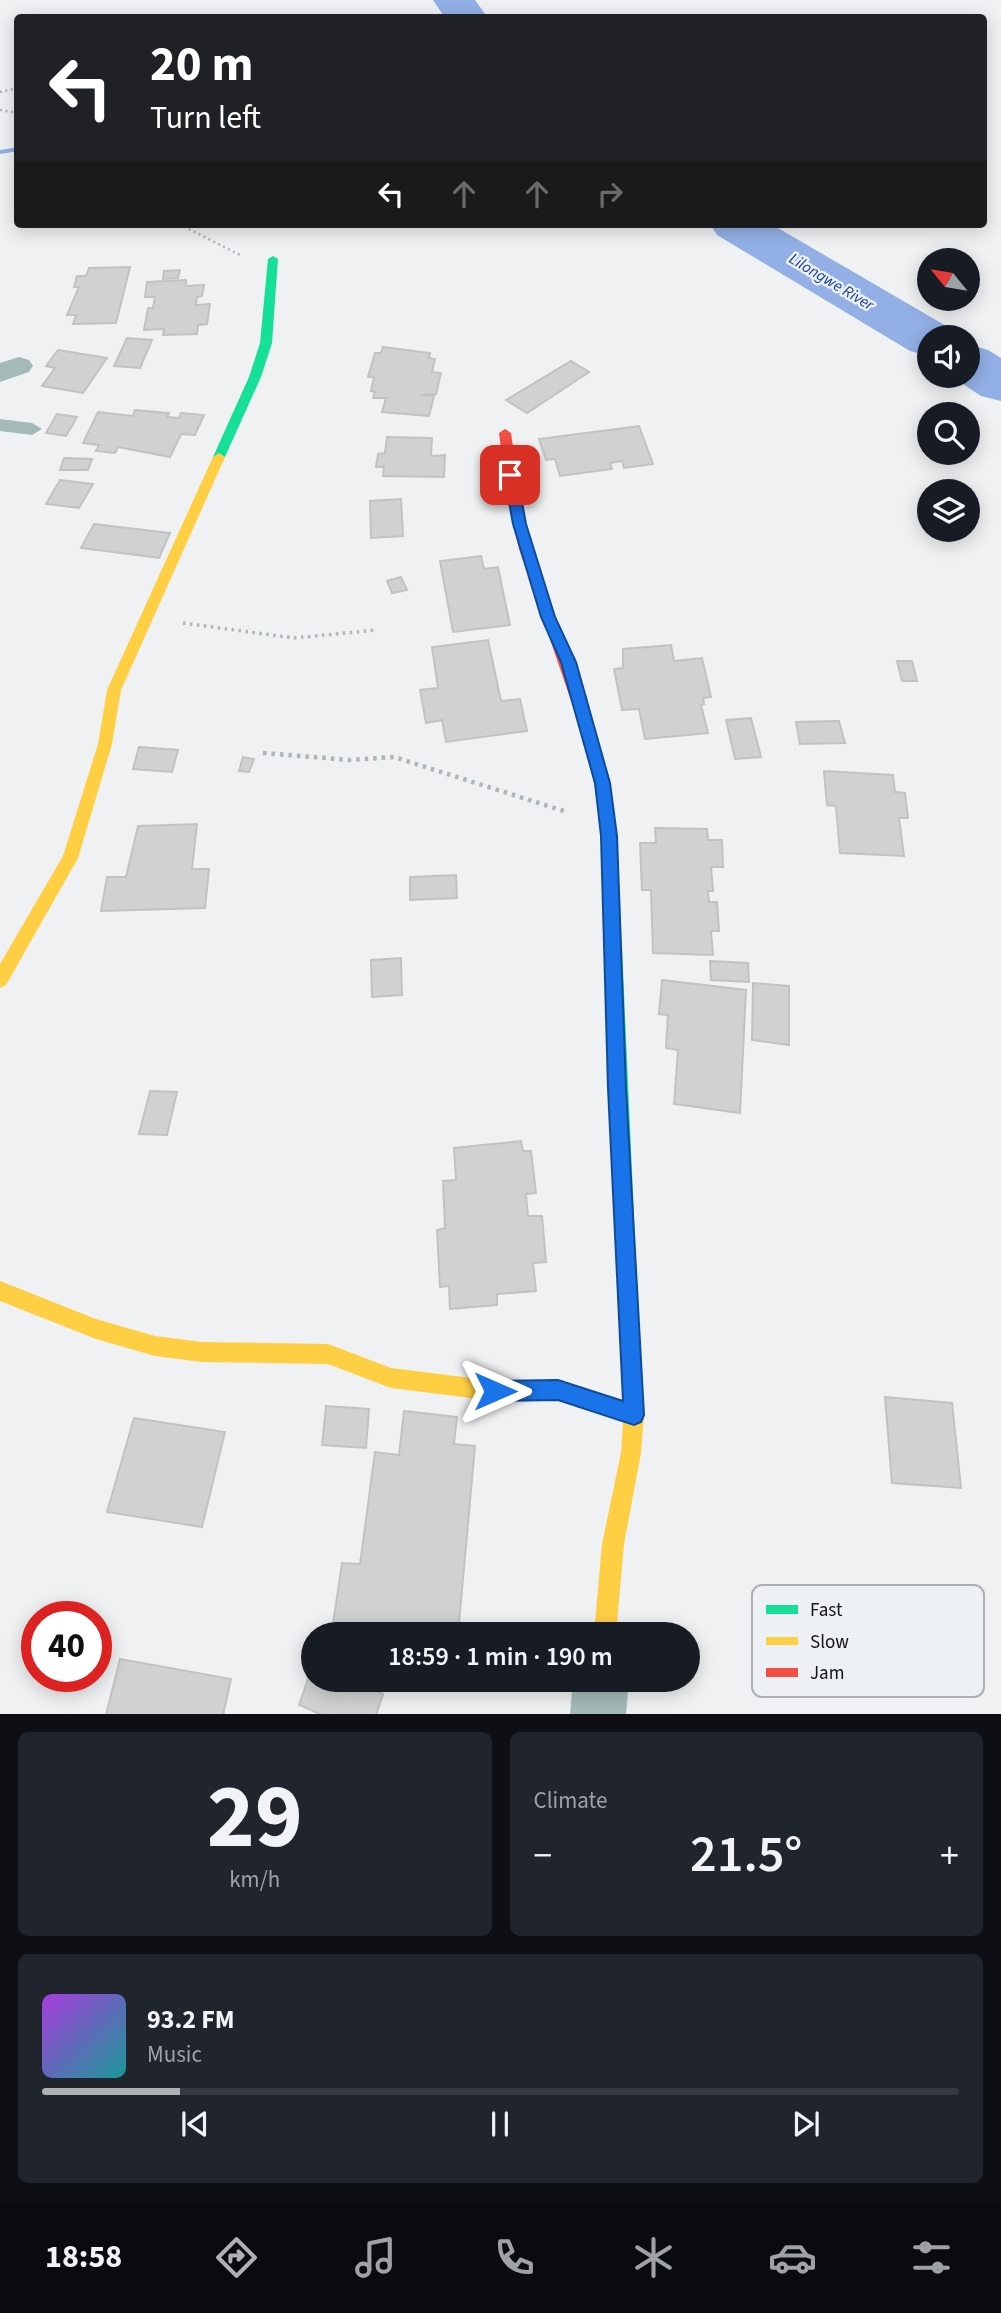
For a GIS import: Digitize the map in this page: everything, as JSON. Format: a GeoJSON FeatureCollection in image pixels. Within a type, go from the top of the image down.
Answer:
{"type":"FeatureCollection","features":[{"type":"Feature","properties":{"kind":"street"},"geometry":{"type":"LineString","coordinates":[[0,980],[70,858],[105,744],[114,690],[255,377],[266,343],[273,259]]}},
{"type":"Feature","properties":{"kind":"street"},"geometry":{"type":"LineString","coordinates":[[505,433],[519,524],[548,617],[568,662],[602,783],[607,825],[634,1415],[631,1453],[613,1544],[606,1622]]}},
{"type":"Feature","properties":{"kind":"street"},"geometry":{"type":"LineString","coordinates":[[0,1291],[72,1320],[155,1346],[201,1352],[328,1354],[391,1378],[495,1391],[558,1390],[634,1415]]}},
{"type":"Feature","properties":{"kind":"street"},"geometry":{"type":"LineString","coordinates":[[598,1714],[600,1692]]}},
{"type":"Feature","properties":{"kind":"lane"},"geometry":{"type":"LineString","coordinates":[[0,425],[32,429]]}},
{"type":"Feature","properties":{"kind":"path"},"geometry":{"type":"LineString","coordinates":[[186,228],[249,259],[273,259]]}},
{"type":"Feature","properties":{"kind":"path"},"geometry":{"type":"LineString","coordinates":[[147,619],[293,638],[377,630]]}},
{"type":"Feature","properties":{"kind":"path"},"geometry":{"type":"LineString","coordinates":[[264,753],[350,760],[394,757],[607,825]]}},
{"type":"Feature","properties":{"kind":"building"},"geometry":{"type":"Polygon","coordinates":[[[130,267],[116,323],[73,324],[76,315],[67,315],[79,287],[74,287],[77,276],[86,276],[89,268],[130,267]]]}},
{"type":"Feature","properties":{"kind":"building"},"geometry":{"type":"Polygon","coordinates":[[[180,270],[178,278],[163,279],[164,271],[180,270]]]}},
{"type":"Feature","properties":{"kind":"building"},"geometry":{"type":"Polygon","coordinates":[[[186,280],[186,286],[204,285],[202,296],[197,297],[196,305],[210,304],[207,324],[198,325],[197,334],[163,335],[164,329],[144,330],[148,308],[153,308],[155,297],[145,297],[147,282],[186,280]]]}},
{"type":"Feature","properties":{"kind":"building"},"geometry":{"type":"Polygon","coordinates":[[[127,338],[152,340],[140,368],[114,366],[127,338]]]}},
{"type":"Feature","properties":{"kind":"building"},"geometry":{"type":"Polygon","coordinates":[[[383,347],[430,353],[429,358],[435,359],[432,372],[441,373],[436,394],[422,395],[434,396],[429,416],[382,412],[386,398],[373,398],[375,392],[371,391],[374,377],[368,377],[375,353],[381,353],[383,347]]]}},
{"type":"Feature","properties":{"kind":"building"},"geometry":{"type":"Polygon","coordinates":[[[58,350],[107,358],[83,393],[42,386],[55,368],[46,366],[58,350]]]}},
{"type":"Feature","properties":{"kind":"building"},"geometry":{"type":"Polygon","coordinates":[[[571,361],[589,372],[527,413],[506,400],[571,361]]]}},
{"type":"Feature","properties":{"kind":"building"},"geometry":{"type":"Polygon","coordinates":[[[135,410],[169,413],[167,417],[179,418],[181,413],[204,415],[195,435],[181,434],[170,457],[118,447],[115,453],[96,451],[99,445],[83,443],[98,412],[133,416],[135,410]]]}},
{"type":"Feature","properties":{"kind":"building"},"geometry":{"type":"Polygon","coordinates":[[[57,414],[77,417],[66,436],[46,433],[57,414]]]}},
{"type":"Feature","properties":{"kind":"building"},"geometry":{"type":"Polygon","coordinates":[[[639,426],[653,464],[624,468],[622,461],[610,463],[612,469],[560,476],[555,459],[546,460],[539,439],[639,426]]]}},
{"type":"Feature","properties":{"kind":"building"},"geometry":{"type":"Polygon","coordinates":[[[387,437],[432,438],[431,456],[445,455],[444,477],[383,476],[384,467],[376,467],[378,454],[385,453],[387,437]]]}},
{"type":"Feature","properties":{"kind":"building"},"geometry":{"type":"Polygon","coordinates":[[[64,458],[92,459],[88,470],[60,470],[64,458]]]}},
{"type":"Feature","properties":{"kind":"building"},"geometry":{"type":"Polygon","coordinates":[[[60,480],[93,484],[79,508],[46,504],[60,480]]]}},
{"type":"Feature","properties":{"kind":"building"},"geometry":{"type":"Polygon","coordinates":[[[401,499],[403,536],[371,538],[370,501],[401,499]]]}},
{"type":"Feature","properties":{"kind":"building"},"geometry":{"type":"Polygon","coordinates":[[[94,524],[170,533],[159,558],[81,548],[94,524]]]}},
{"type":"Feature","properties":{"kind":"building"},"geometry":{"type":"Polygon","coordinates":[[[481,556],[484,569],[498,567],[510,625],[453,632],[440,561],[481,556]]]}},
{"type":"Feature","properties":{"kind":"building"},"geometry":{"type":"Polygon","coordinates":[[[401,577],[407,590],[392,593],[387,581],[401,577]]]}},
{"type":"Feature","properties":{"kind":"building"},"geometry":{"type":"Polygon","coordinates":[[[488,640],[501,701],[520,699],[527,731],[446,742],[442,720],[426,723],[420,690],[438,688],[432,647],[488,640]]]}},
{"type":"Feature","properties":{"kind":"building"},"geometry":{"type":"Polygon","coordinates":[[[671,645],[674,661],[702,658],[711,697],[703,698],[704,704],[701,705],[708,733],[645,739],[639,709],[622,710],[614,669],[623,668],[623,649],[671,645]]]}},
{"type":"Feature","properties":{"kind":"building"},"geometry":{"type":"Polygon","coordinates":[[[897,661],[912,661],[917,681],[902,681],[897,661]]]}},
{"type":"Feature","properties":{"kind":"building"},"geometry":{"type":"Polygon","coordinates":[[[751,718],[761,757],[735,759],[726,720],[751,718]]]}},
{"type":"Feature","properties":{"kind":"building"},"geometry":{"type":"Polygon","coordinates":[[[839,721],[845,743],[800,744],[796,722],[839,721]]]}},
{"type":"Feature","properties":{"kind":"building"},"geometry":{"type":"Polygon","coordinates":[[[139,747],[178,750],[172,772],[133,769],[139,747]]]}},
{"type":"Feature","properties":{"kind":"building"},"geometry":{"type":"Polygon","coordinates":[[[243,757],[254,759],[249,772],[239,771],[243,757]]]}},
{"type":"Feature","properties":{"kind":"building"},"geometry":{"type":"Polygon","coordinates":[[[824,771],[893,775],[895,792],[905,793],[908,818],[899,818],[904,856],[840,853],[836,806],[827,805],[824,771]]]}},
{"type":"Feature","properties":{"kind":"building"},"geometry":{"type":"Polygon","coordinates":[[[197,824],[192,869],[209,869],[205,908],[101,911],[107,877],[126,877],[138,826],[197,824]]]}},
{"type":"Feature","properties":{"kind":"building"},"geometry":{"type":"Polygon","coordinates":[[[655,828],[707,829],[708,840],[722,840],[723,867],[711,867],[713,891],[708,891],[709,902],[717,902],[719,931],[711,931],[713,955],[653,953],[651,890],[642,890],[640,843],[656,843],[655,828]]]}},
{"type":"Feature","properties":{"kind":"building"},"geometry":{"type":"Polygon","coordinates":[[[456,875],[457,898],[410,900],[410,877],[456,875]]]}},
{"type":"Feature","properties":{"kind":"building"},"geometry":{"type":"Polygon","coordinates":[[[401,958],[402,995],[372,997],[371,960],[401,958]]]}},
{"type":"Feature","properties":{"kind":"building"},"geometry":{"type":"Polygon","coordinates":[[[710,961],[748,963],[749,982],[711,980],[710,961]]]}},
{"type":"Feature","properties":{"kind":"building"},"geometry":{"type":"Polygon","coordinates":[[[662,980],[746,990],[740,1113],[674,1104],[678,1050],[666,1048],[668,1015],[659,1014],[662,980]]]}},
{"type":"Feature","properties":{"kind":"building"},"geometry":{"type":"Polygon","coordinates":[[[753,983],[789,986],[789,1045],[752,1040],[753,983]]]}},
{"type":"Feature","properties":{"kind":"building"},"geometry":{"type":"Polygon","coordinates":[[[150,1091],[177,1092],[167,1135],[139,1134],[150,1091]]]}},
{"type":"Feature","properties":{"kind":"building"},"geometry":{"type":"Polygon","coordinates":[[[521,1141],[523,1151],[531,1151],[536,1193],[526,1194],[528,1216],[542,1216],[546,1262],[533,1263],[536,1291],[497,1294],[497,1305],[450,1309],[449,1286],[440,1287],[437,1230],[445,1228],[443,1181],[456,1180],[454,1148],[521,1141]]]}},
{"type":"Feature","properties":{"kind":"building"},"geometry":{"type":"Polygon","coordinates":[[[885,1397],[952,1403],[961,1488],[892,1483],[885,1397]]]}},
{"type":"Feature","properties":{"kind":"building"},"geometry":{"type":"Polygon","coordinates":[[[326,1406],[369,1409],[366,1448],[322,1445],[326,1406]]]}},
{"type":"Feature","properties":{"kind":"building"},"geometry":{"type":"Polygon","coordinates":[[[404,1411],[457,1417],[454,1444],[475,1446],[459,1622],[333,1622],[342,1563],[360,1564],[375,1452],[399,1455],[404,1411]]]}},
{"type":"Feature","properties":{"kind":"building"},"geometry":{"type":"Polygon","coordinates":[[[134,1418],[225,1432],[202,1527],[107,1512],[134,1418]]]}},
{"type":"Feature","properties":{"kind":"building"},"geometry":{"type":"Polygon","coordinates":[[[120,1659],[231,1679],[223,1714],[106,1714],[120,1659]]]}},
{"type":"Feature","properties":{"kind":"building"},"geometry":{"type":"Polygon","coordinates":[[[304,1692],[383,1694],[376,1714],[320,1714],[299,1705],[304,1692]]]}},
{"type":"Feature","properties":{"kind":"waterway","name":"Lilongwe River"},"geometry":{"type":"LineString","coordinates":[[454,0],[464,14]]}},
{"type":"Feature","properties":{"kind":"waterway"},"geometry":{"type":"LineString","coordinates":[[0,152],[14,150]]}},
{"type":"Feature","properties":{"kind":"waterway","name":"Lilongwe River"},"geometry":{"type":"LineString","coordinates":[[742,228],[917,332]]}},
{"type":"Feature","properties":{"kind":"waterway","name":"Lilongwe River"},"geometry":{"type":"LineString","coordinates":[[980,370],[1001,383]]}},
{"type":"Feature","properties":{"kind":"traffic: fast"},"geometry":{"type":"LineString","coordinates":[[219,457],[255,377],[266,343],[273,259]]}},
{"type":"Feature","properties":{"kind":"traffic: fast"},"geometry":{"type":"LineString","coordinates":[[584,718],[602,783],[609,836],[628,1305]]}},
{"type":"Feature","properties":{"kind":"traffic: slow"},"geometry":{"type":"LineString","coordinates":[[0,980],[70,858],[105,744],[114,690],[219,457]]}},
{"type":"Feature","properties":{"kind":"traffic: slow"},"geometry":{"type":"LineString","coordinates":[[0,1291],[96,1329],[155,1346],[202,1352],[328,1354],[391,1378],[495,1391],[558,1390],[634,1415]]}},
{"type":"Feature","properties":{"kind":"traffic: slow"},"geometry":{"type":"LineString","coordinates":[[606,1622],[613,1544],[631,1453],[634,1415],[628,1305]]}},
{"type":"Feature","properties":{"kind":"traffic: jam"},"geometry":{"type":"LineString","coordinates":[[505,433],[525,549],[584,718]]}},
{"type":"Feature","properties":{"kind":"route"},"geometry":{"type":"LineString","coordinates":[[495,1391],[558,1390],[634,1415],[617,1088],[609,836],[602,783],[568,662],[548,617],[519,524],[510,475]]}}]}
